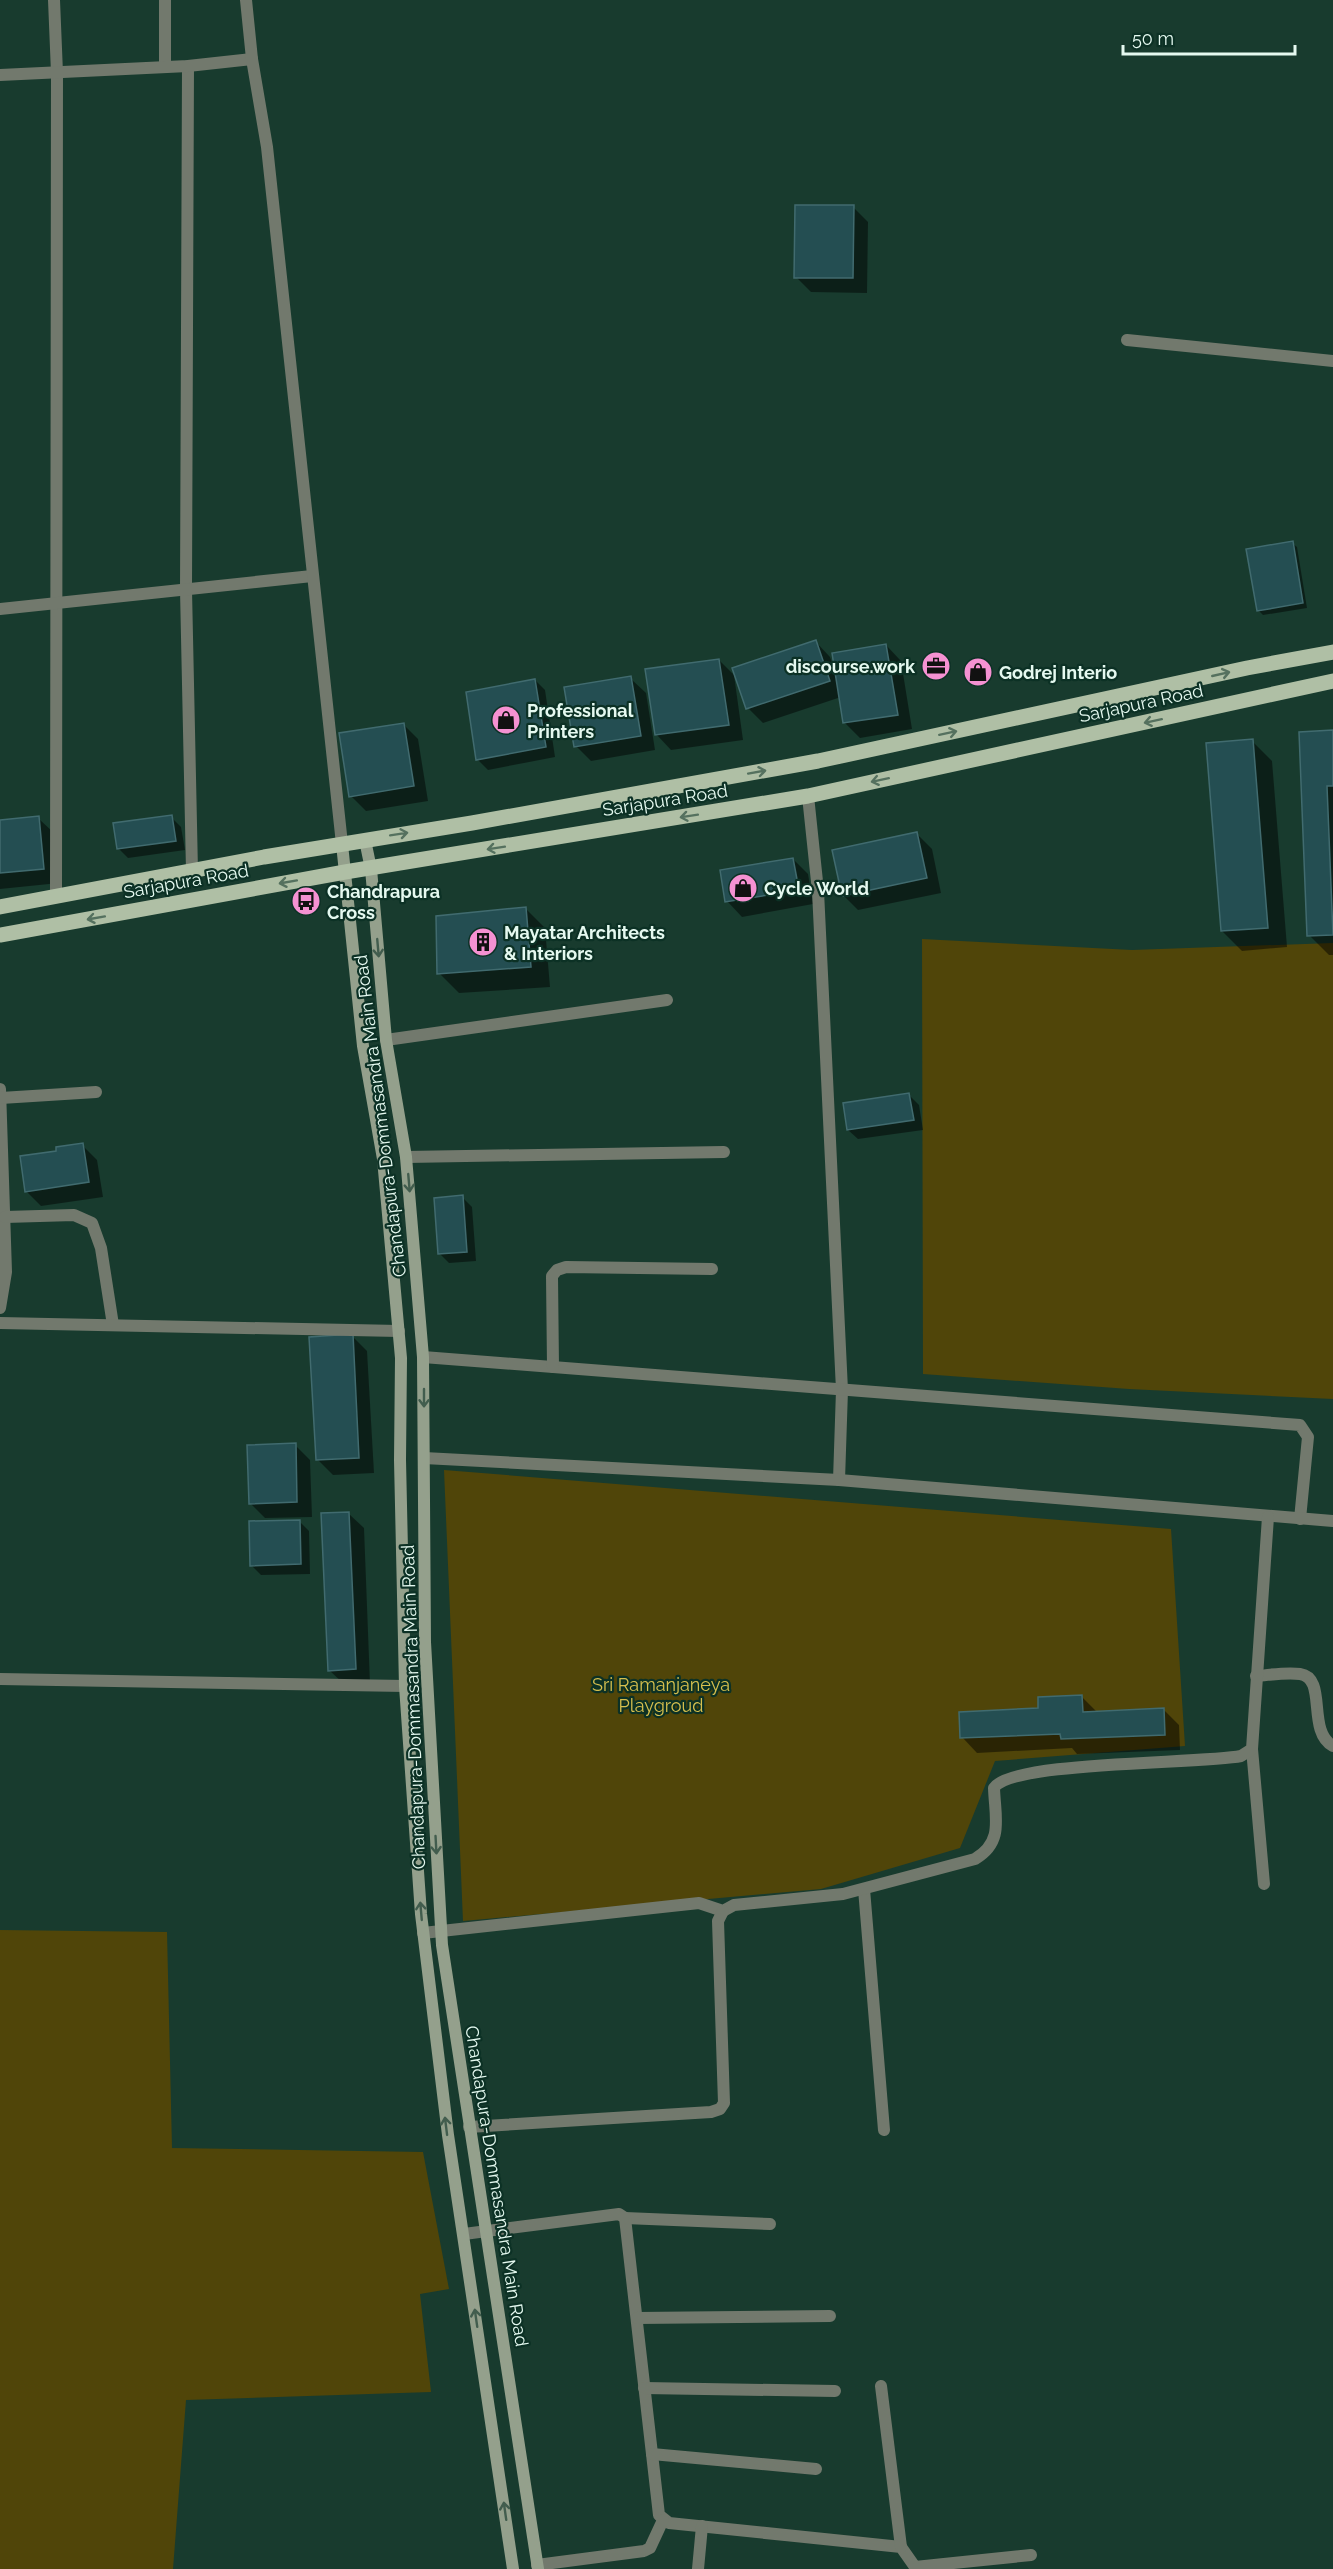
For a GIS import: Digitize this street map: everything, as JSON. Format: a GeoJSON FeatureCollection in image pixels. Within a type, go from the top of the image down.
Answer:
{"type":"FeatureCollection","features":[{"type":"Feature","properties":{"kind":"main road","name":"Sarjapura Road"},"geometry":{"type":"LineString","coordinates":[[0,907],[342,844],[818,761],[1247,668],[1333,652]]}},
{"type":"Feature","properties":{"kind":"main road","name":"Sarjapura Road"},"geometry":{"type":"LineString","coordinates":[[0,935],[345,872],[808,796],[1333,681]]}},
{"type":"Feature","properties":{"kind":"main road","name":"Chandapura-Dommasandra Main Road"},"geometry":{"type":"LineString","coordinates":[[365,840],[371,869],[386,1040],[406,1157],[423,1357],[425,1642],[441,1931],[537,2567]]}},
{"type":"Feature","properties":{"kind":"main road","name":"Chandapura-Dommasandra Main Road"},"geometry":{"type":"LineString","coordinates":[[342,844],[363,1046],[382,1159],[399,1331],[405,1686],[423,1933],[448,2135],[513,2569]]}},
{"type":"Feature","properties":{"kind":"street"},"geometry":{"type":"LineString","coordinates":[[54,0],[57,73],[56,897]]}},
{"type":"Feature","properties":{"kind":"street"},"geometry":{"type":"LineString","coordinates":[[165,0],[165,67]]}},
{"type":"Feature","properties":{"kind":"street"},"geometry":{"type":"LineString","coordinates":[[246,0],[252,59],[267,147],[342,844]]}},
{"type":"Feature","properties":{"kind":"street"},"geometry":{"type":"LineString","coordinates":[[0,75],[188,66],[252,59]]}},
{"type":"Feature","properties":{"kind":"street"},"geometry":{"type":"LineString","coordinates":[[188,66],[186,590],[192,871]]}},
{"type":"Feature","properties":{"kind":"street"},"geometry":{"type":"LineString","coordinates":[[1127,340],[1333,361]]}},
{"type":"Feature","properties":{"kind":"street"},"geometry":{"type":"LineString","coordinates":[[0,609],[312,576]]}},
{"type":"Feature","properties":{"kind":"street"},"geometry":{"type":"LineString","coordinates":[[808,796],[818,891],[842,1390],[839,1480]]}},
{"type":"Feature","properties":{"kind":"street"},"geometry":{"type":"LineString","coordinates":[[386,1040],[667,1000]]}},
{"type":"Feature","properties":{"kind":"street"},"geometry":{"type":"LineString","coordinates":[[0,1308],[6,1272],[1,1094],[96,1092]]}},
{"type":"Feature","properties":{"kind":"street"},"geometry":{"type":"LineString","coordinates":[[406,1157],[724,1152]]}},
{"type":"Feature","properties":{"kind":"street"},"geometry":{"type":"LineString","coordinates":[[5,1217],[74,1215],[92,1223],[101,1248],[113,1325]]}},
{"type":"Feature","properties":{"kind":"street"},"geometry":{"type":"LineString","coordinates":[[553,1367],[552,1276],[557,1270],[566,1267],[712,1269]]}},
{"type":"Feature","properties":{"kind":"street"},"geometry":{"type":"LineString","coordinates":[[0,1323],[399,1331]]}},
{"type":"Feature","properties":{"kind":"street"},"geometry":{"type":"LineString","coordinates":[[423,1357],[1300,1425],[1308,1437],[1300,1519]]}},
{"type":"Feature","properties":{"kind":"street"},"geometry":{"type":"LineString","coordinates":[[424,1458],[839,1480],[1333,1521]]}},
{"type":"Feature","properties":{"kind":"street"},"geometry":{"type":"LineString","coordinates":[[1264,1884],[1252,1749],[1268,1517]]}},
{"type":"Feature","properties":{"kind":"street"},"geometry":{"type":"LineString","coordinates":[[1256,1676],[1301,1674],[1310,1679],[1316,1692],[1320,1732],[1323,1740],[1333,1746]]}},
{"type":"Feature","properties":{"kind":"street"},"geometry":{"type":"LineString","coordinates":[[0,1679],[405,1686]]}},
{"type":"Feature","properties":{"kind":"street"},"geometry":{"type":"LineString","coordinates":[[469,2127],[711,2112],[720,2109],[724,2103],[718,1921],[723,1911],[734,1905],[843,1894],[975,1859],[986,1852],[995,1838],[994,1788],[1003,1780],[1055,1769],[1231,1758],[1252,1749]]}},
{"type":"Feature","properties":{"kind":"street"},"geometry":{"type":"LineString","coordinates":[[864,1889],[884,2130]]}},
{"type":"Feature","properties":{"kind":"street"},"geometry":{"type":"LineString","coordinates":[[423,1933],[699,1903],[723,1911]]}},
{"type":"Feature","properties":{"kind":"street"},"geometry":{"type":"LineString","coordinates":[[464,2234],[619,2214],[626,2218],[770,2224]]}},
{"type":"Feature","properties":{"kind":"street"},"geometry":{"type":"LineString","coordinates":[[626,2218],[652,2454],[660,2515],[663,2520],[669,2523],[901,2547]]}},
{"type":"Feature","properties":{"kind":"street"},"geometry":{"type":"LineString","coordinates":[[637,2318],[830,2316]]}},
{"type":"Feature","properties":{"kind":"street"},"geometry":{"type":"LineString","coordinates":[[881,2385],[901,2547],[915,2566],[1031,2555]]}},
{"type":"Feature","properties":{"kind":"street"},"geometry":{"type":"LineString","coordinates":[[644,2388],[835,2391]]}},
{"type":"Feature","properties":{"kind":"street"},"geometry":{"type":"LineString","coordinates":[[652,2454],[816,2469]]}},
{"type":"Feature","properties":{"kind":"street"},"geometry":{"type":"LineString","coordinates":[[537,2567],[644,2551],[650,2548],[663,2520]]}},
{"type":"Feature","properties":{"kind":"street"},"geometry":{"type":"LineString","coordinates":[[698,2569],[702,2526]]}},
{"type":"Feature","properties":{"kind":"green space"},"geometry":{"type":"Polygon","coordinates":[[[922,939],[1132,950],[1333,943],[1333,1399],[1129,1389],[923,1374],[922,939]]]}},
{"type":"Feature","properties":{"kind":"green space","name":"Sri Ramanjaneya Playgroud"},"geometry":{"type":"Polygon","coordinates":[[[444,1470],[1171,1529],[1185,1746],[995,1761],[960,1848],[821,1889],[463,1921],[444,1470]]]}},
{"type":"Feature","properties":{"kind":"green space"},"geometry":{"type":"Polygon","coordinates":[[[0,1930],[167,1932],[172,2148],[423,2152],[449,2289],[420,2294],[431,2392],[186,2400],[173,2569],[0,2569],[0,1930]]]}},
{"type":"Feature","properties":{"kind":"building"},"geometry":{"type":"Polygon","coordinates":[[[795,205],[854,205],[853,278],[794,278],[795,205]]]}},
{"type":"Feature","properties":{"kind":"building"},"geometry":{"type":"Polygon","coordinates":[[[1293,541],[1303,603],[1257,611],[1246,549],[1293,541]]]}},
{"type":"Feature","properties":{"kind":"building"},"geometry":{"type":"Polygon","coordinates":[[[816,640],[830,681],[746,709],[732,668],[816,640]]]}},
{"type":"Feature","properties":{"kind":"building"},"geometry":{"type":"Polygon","coordinates":[[[886,644],[898,715],[843,723],[832,653],[886,644]]]}},
{"type":"Feature","properties":{"kind":"building"},"geometry":{"type":"Polygon","coordinates":[[[719,659],[729,725],[655,735],[645,669],[719,659]]]}},
{"type":"Feature","properties":{"kind":"building"},"geometry":{"type":"Polygon","coordinates":[[[631,676],[641,736],[574,747],[564,687],[631,676]]]}},
{"type":"Feature","properties":{"kind":"building","name":"Professional Printers"},"geometry":{"type":"Polygon","coordinates":[[[535,679],[546,747],[476,760],[466,692],[535,679]]]}},
{"type":"Feature","properties":{"kind":"building"},"geometry":{"type":"Polygon","coordinates":[[[404,723],[414,786],[349,797],[339,733],[404,723]]]}},
{"type":"Feature","properties":{"kind":"building"},"geometry":{"type":"Polygon","coordinates":[[[1333,730],[1333,786],[1327,786],[1333,935],[1307,936],[1299,732],[1333,730]]]}},
{"type":"Feature","properties":{"kind":"building"},"geometry":{"type":"Polygon","coordinates":[[[1253,739],[1268,928],[1221,931],[1206,743],[1253,739]]]}},
{"type":"Feature","properties":{"kind":"building"},"geometry":{"type":"Polygon","coordinates":[[[172,815],[176,841],[117,849],[113,823],[172,815]]]}},
{"type":"Feature","properties":{"kind":"building"},"geometry":{"type":"Polygon","coordinates":[[[39,816],[44,869],[0,873],[0,820],[39,816]]]}},
{"type":"Feature","properties":{"kind":"building"},"geometry":{"type":"Polygon","coordinates":[[[917,832],[927,878],[842,896],[832,850],[917,832]]]}},
{"type":"Feature","properties":{"kind":"building"},"geometry":{"type":"Polygon","coordinates":[[[793,858],[799,890],[725,902],[720,870],[793,858]]]}},
{"type":"Feature","properties":{"kind":"building","name":"Mayatar Architects & Interiors"},"geometry":{"type":"Polygon","coordinates":[[[526,907],[531,967],[437,974],[436,916],[526,907]]]}},
{"type":"Feature","properties":{"kind":"building"},"geometry":{"type":"Polygon","coordinates":[[[909,1093],[914,1120],[847,1130],[843,1103],[909,1093]]]}},
{"type":"Feature","properties":{"kind":"building"},"geometry":{"type":"Polygon","coordinates":[[[83,1143],[89,1182],[25,1192],[20,1156],[56,1151],[56,1147],[83,1143]]]}},
{"type":"Feature","properties":{"kind":"building"},"geometry":{"type":"Polygon","coordinates":[[[463,1195],[467,1252],[438,1254],[434,1198],[463,1195]]]}},
{"type":"Feature","properties":{"kind":"building"},"geometry":{"type":"Polygon","coordinates":[[[353,1334],[359,1458],[316,1460],[309,1337],[353,1334]]]}},
{"type":"Feature","properties":{"kind":"building"},"geometry":{"type":"Polygon","coordinates":[[[296,1443],[297,1502],[249,1504],[247,1445],[296,1443]]]}},
{"type":"Feature","properties":{"kind":"building"},"geometry":{"type":"Polygon","coordinates":[[[349,1512],[356,1669],[328,1671],[321,1513],[349,1512]]]}},
{"type":"Feature","properties":{"kind":"building"},"geometry":{"type":"Polygon","coordinates":[[[300,1520],[301,1564],[250,1566],[249,1521],[300,1520]]]}},
{"type":"Feature","properties":{"kind":"building"},"geometry":{"type":"Polygon","coordinates":[[[1082,1695],[1083,1712],[1164,1708],[1165,1735],[1061,1739],[1060,1734],[960,1738],[959,1712],[1038,1708],[1038,1697],[1082,1695]]]}},
{"type":"Feature","properties":{"kind":"place","name":"discourse.work"},"geometry":{"type":"Point","coordinates":[936,666]}},
{"type":"Feature","properties":{"kind":"place","name":"Godrej Interio"},"geometry":{"type":"Point","coordinates":[978,672]}},
{"type":"Feature","properties":{"kind":"place","name":"Professional Printers"},"geometry":{"type":"Point","coordinates":[506,720]}},
{"type":"Feature","properties":{"kind":"place","name":"Cycle World"},"geometry":{"type":"Point","coordinates":[743,888]}},
{"type":"Feature","properties":{"kind":"place","name":"Chandrapura Cross"},"geometry":{"type":"Point","coordinates":[306,901]}},
{"type":"Feature","properties":{"kind":"place","name":"Mayatar Architects & Interiors"},"geometry":{"type":"Point","coordinates":[483,942]}}]}
